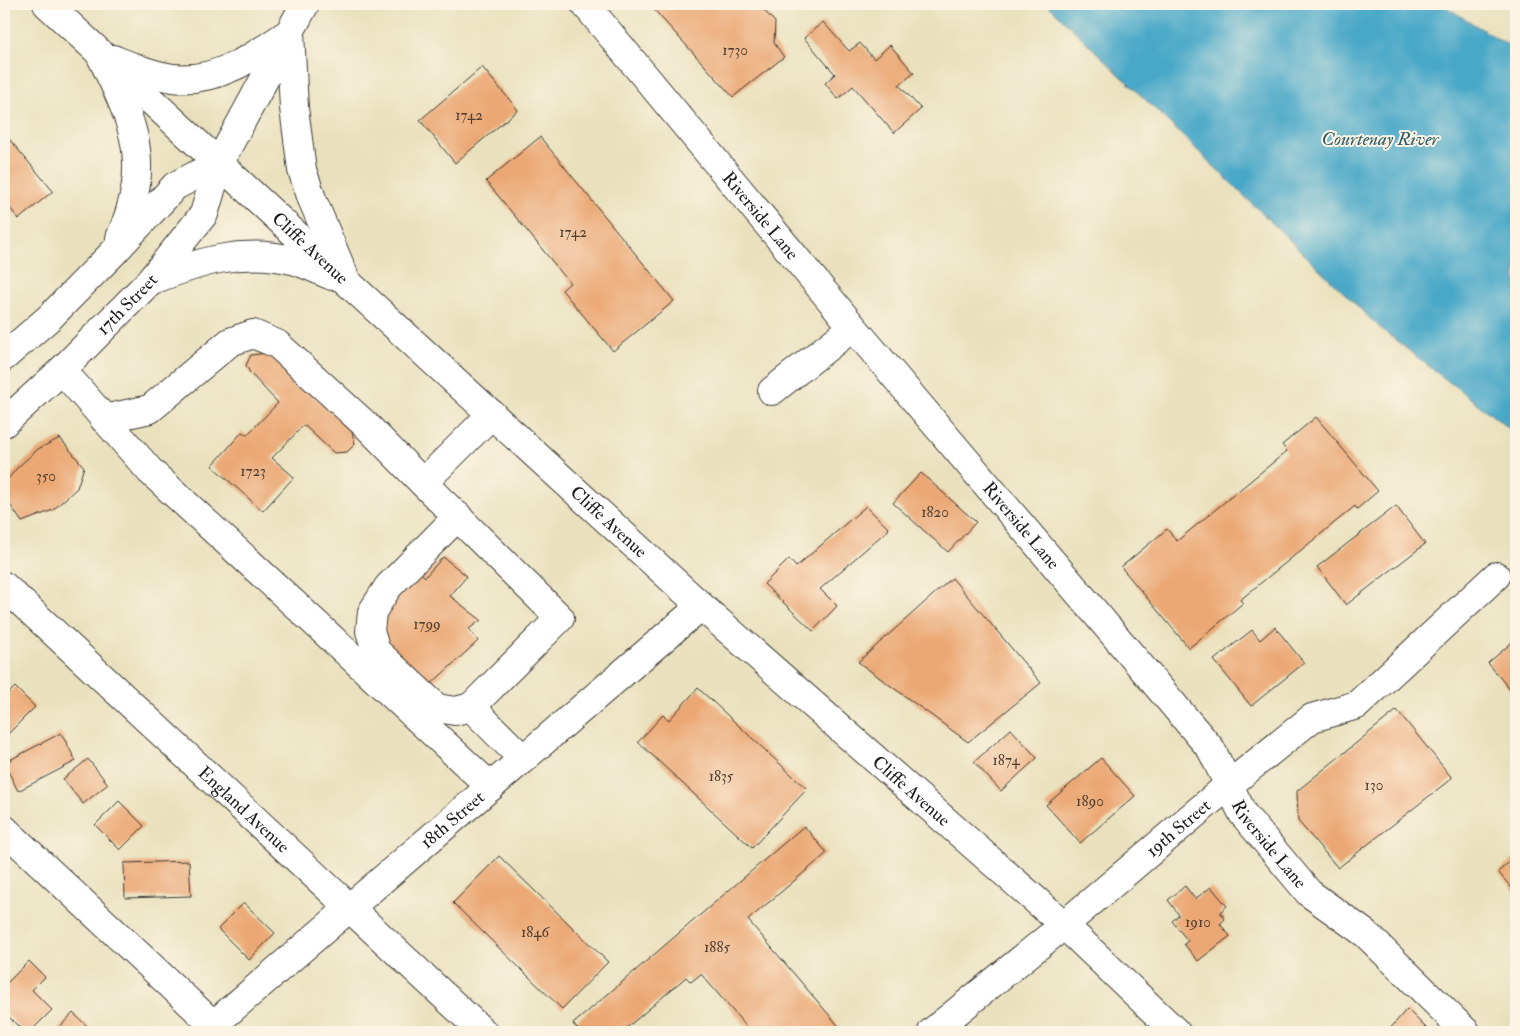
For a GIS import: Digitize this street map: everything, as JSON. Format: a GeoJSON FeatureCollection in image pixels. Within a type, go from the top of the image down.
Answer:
{"type":"FeatureCollection","features":[{"type":"Feature","properties":{"kind":"street","name":"Cliffe Avenue"},"geometry":{"type":"LineString","coordinates":[[47,4],[701,606],[1064,926],[1176,1032]]}},
{"type":"Feature","properties":{"kind":"street","name":"17th Street"},"geometry":{"type":"LineString","coordinates":[[4,423],[62,370],[150,281],[204,214],[220,163],[305,4]]}},
{"type":"Feature","properties":{"kind":"street","name":"Riverside Lane"},"geometry":{"type":"LineString","coordinates":[[585,4],[853,327],[1211,749],[1230,784],[1243,814],[1309,893],[1366,934],[1466,1032]]}},
{"type":"Feature","properties":{"kind":"street"},"geometry":{"type":"LineString","coordinates":[[100,54],[147,72],[174,78],[193,78],[225,71],[258,54],[290,32]]}},
{"type":"Feature","properties":{"kind":"street"},"geometry":{"type":"LineString","coordinates":[[290,32],[294,108],[302,170],[312,199],[347,282]]}},
{"type":"Feature","properties":{"kind":"street"},"geometry":{"type":"LineString","coordinates":[[100,54],[125,106],[133,129],[137,154],[136,189],[130,215],[113,253]]}},
{"type":"Feature","properties":{"kind":"street"},"geometry":{"type":"LineString","coordinates":[[4,356],[50,317],[175,186],[220,163]]}},
{"type":"Feature","properties":{"kind":"street"},"geometry":{"type":"LineString","coordinates":[[150,281],[193,265],[229,256],[259,255],[297,262],[347,282]]}},
{"type":"Feature","properties":{"kind":"street"},"geometry":{"type":"LineString","coordinates":[[772,390],[853,327]]}},
{"type":"Feature","properties":{"kind":"street"},"geometry":{"type":"LineString","coordinates":[[104,419],[150,409],[230,342],[253,334],[277,344],[367,426],[458,516],[560,618],[471,707],[455,711],[437,708],[376,651],[370,630],[372,612],[388,587],[458,516]]}},
{"type":"Feature","properties":{"kind":"street"},"geometry":{"type":"LineString","coordinates":[[62,370],[150,471],[490,787]]}},
{"type":"Feature","properties":{"kind":"street"},"geometry":{"type":"LineString","coordinates":[[424,483],[492,414]]}},
{"type":"Feature","properties":{"kind":"street","name":"19th Street"},"geometry":{"type":"LineString","coordinates":[[932,1032],[1064,926],[1230,784],[1312,718],[1357,704],[1496,576]]}},
{"type":"Feature","properties":{"kind":"street","name":"England Avenue"},"geometry":{"type":"LineString","coordinates":[[4,586],[483,1032]]}},
{"type":"Feature","properties":{"kind":"street","name":"18th Street"},"geometry":{"type":"LineString","coordinates":[[213,1030],[350,907],[701,606]]}},
{"type":"Feature","properties":{"kind":"street"},"geometry":{"type":"LineString","coordinates":[[471,707],[523,758]]}},
{"type":"Feature","properties":{"kind":"street"},"geometry":{"type":"LineString","coordinates":[[4,829],[213,1030]]}},
{"type":"Feature","properties":{"kind":"water","name":"Courtenay River"},"geometry":{"type":"Polygon","coordinates":[[[1047,4],[1441,4],[1516,50],[1516,434],[1380,328],[1047,4]]]}},
{"type":"Feature","properties":{"kind":"building"},"geometry":{"type":"Polygon","coordinates":[[[649,4],[758,4],[775,22],[774,43],[784,57],[733,97],[649,4]]]}},
{"type":"Feature","properties":{"kind":"building"},"geometry":{"type":"Polygon","coordinates":[[[823,22],[849,51],[860,43],[874,59],[890,45],[914,73],[899,85],[921,109],[894,133],[853,86],[838,99],[825,83],[835,74],[804,38],[823,22]]]}},
{"type":"Feature","properties":{"kind":"building"},"geometry":{"type":"Polygon","coordinates":[[[482,67],[518,110],[455,163],[420,120],[482,67]]]}},
{"type":"Feature","properties":{"kind":"building"},"geometry":{"type":"Polygon","coordinates":[[[4,133],[53,191],[19,219],[4,201],[4,133]]]}},
{"type":"Feature","properties":{"kind":"building"},"geometry":{"type":"Polygon","coordinates":[[[540,137],[674,301],[613,351],[562,290],[570,283],[486,181],[540,137]]]}},
{"type":"Feature","properties":{"kind":"building"},"geometry":{"type":"Polygon","coordinates":[[[268,353],[352,432],[355,444],[347,452],[334,453],[304,425],[272,458],[294,477],[263,511],[212,466],[242,432],[247,435],[278,403],[250,373],[246,365],[251,355],[268,353]]]}},
{"type":"Feature","properties":{"kind":"building"},"geometry":{"type":"Polygon","coordinates":[[[1316,417],[1378,491],[1357,509],[1355,506],[1240,600],[1243,603],[1189,648],[1121,567],[1167,529],[1177,541],[1287,451],[1282,445],[1316,417]]]}},
{"type":"Feature","properties":{"kind":"building"},"geometry":{"type":"Polygon","coordinates":[[[60,438],[84,467],[77,488],[53,510],[22,522],[4,496],[4,484],[17,468],[38,449],[60,438]]]}},
{"type":"Feature","properties":{"kind":"building"},"geometry":{"type":"Polygon","coordinates":[[[921,473],[976,522],[948,552],[893,503],[921,473]]]}},
{"type":"Feature","properties":{"kind":"building"},"geometry":{"type":"Polygon","coordinates":[[[866,506],[889,529],[820,589],[837,606],[813,631],[764,584],[789,559],[796,567],[866,506]]]}},
{"type":"Feature","properties":{"kind":"building"},"geometry":{"type":"Polygon","coordinates":[[[1396,506],[1425,544],[1346,605],[1317,567],[1396,506]]]}},
{"type":"Feature","properties":{"kind":"building"},"geometry":{"type":"Polygon","coordinates":[[[443,557],[467,576],[450,596],[481,620],[469,629],[478,641],[430,685],[379,634],[380,611],[419,571],[425,577],[443,557]]]}},
{"type":"Feature","properties":{"kind":"building"},"geometry":{"type":"Polygon","coordinates":[[[952,578],[1041,683],[968,742],[858,662],[952,578]]]}},
{"type":"Feature","properties":{"kind":"building"},"geometry":{"type":"Polygon","coordinates":[[[1275,627],[1304,663],[1251,706],[1214,660],[1252,630],[1260,640],[1275,627]]]}},
{"type":"Feature","properties":{"kind":"building"},"geometry":{"type":"Polygon","coordinates":[[[1516,639],[1516,697],[1488,663],[1516,639]]]}},
{"type":"Feature","properties":{"kind":"building"},"geometry":{"type":"Polygon","coordinates":[[[15,687],[35,707],[4,738],[4,698],[15,687]]]}},
{"type":"Feature","properties":{"kind":"building"},"geometry":{"type":"Polygon","coordinates":[[[698,688],[807,789],[752,848],[638,742],[663,715],[669,720],[698,688]]]}},
{"type":"Feature","properties":{"kind":"building"},"geometry":{"type":"Polygon","coordinates":[[[1397,710],[1452,778],[1338,868],[1298,821],[1297,791],[1397,710]]]}},
{"type":"Feature","properties":{"kind":"building"},"geometry":{"type":"Polygon","coordinates":[[[1011,729],[1037,758],[1001,791],[974,762],[1011,729]]]}},
{"type":"Feature","properties":{"kind":"building"},"geometry":{"type":"Polygon","coordinates":[[[61,733],[76,761],[18,791],[4,763],[61,733]]]}},
{"type":"Feature","properties":{"kind":"building"},"geometry":{"type":"Polygon","coordinates":[[[1101,758],[1135,796],[1080,843],[1046,805],[1101,758]]]}},
{"type":"Feature","properties":{"kind":"building"},"geometry":{"type":"Polygon","coordinates":[[[88,759],[108,784],[83,804],[63,779],[88,759]]]}},
{"type":"Feature","properties":{"kind":"building"},"geometry":{"type":"Polygon","coordinates":[[[119,801],[144,826],[120,850],[95,825],[119,801]]]}},
{"type":"Feature","properties":{"kind":"building"},"geometry":{"type":"Polygon","coordinates":[[[804,826],[827,853],[748,920],[842,1030],[839,1032],[751,1032],[701,974],[691,982],[686,977],[624,1032],[580,1032],[573,1024],[804,826]]]}},
{"type":"Feature","properties":{"kind":"building"},"geometry":{"type":"Polygon","coordinates":[[[499,856],[608,962],[562,1009],[453,903],[499,856]]]}},
{"type":"Feature","properties":{"kind":"building"},"geometry":{"type":"Polygon","coordinates":[[[1516,856],[1516,893],[1498,872],[1516,856]]]}},
{"type":"Feature","properties":{"kind":"building"},"geometry":{"type":"Polygon","coordinates":[[[189,861],[191,896],[125,898],[124,863],[189,861]]]}},
{"type":"Feature","properties":{"kind":"building"},"geometry":{"type":"Polygon","coordinates":[[[1185,886],[1195,899],[1211,887],[1227,906],[1220,912],[1225,919],[1220,924],[1230,936],[1198,961],[1184,944],[1188,941],[1172,921],[1179,915],[1168,900],[1185,886]]]}},
{"type":"Feature","properties":{"kind":"building"},"geometry":{"type":"Polygon","coordinates":[[[244,903],[275,933],[249,960],[218,929],[244,903]]]}},
{"type":"Feature","properties":{"kind":"building"},"geometry":{"type":"Polygon","coordinates":[[[29,961],[45,977],[32,990],[52,1010],[30,1032],[24,1032],[4,1012],[4,986],[29,961]]]}},
{"type":"Feature","properties":{"kind":"building"},"geometry":{"type":"Polygon","coordinates":[[[1407,1009],[1430,1032],[1387,1032],[1407,1009]]]}},
{"type":"Feature","properties":{"kind":"building"},"geometry":{"type":"Polygon","coordinates":[[[73,1013],[94,1032],[55,1032],[73,1013]]]}}]}
